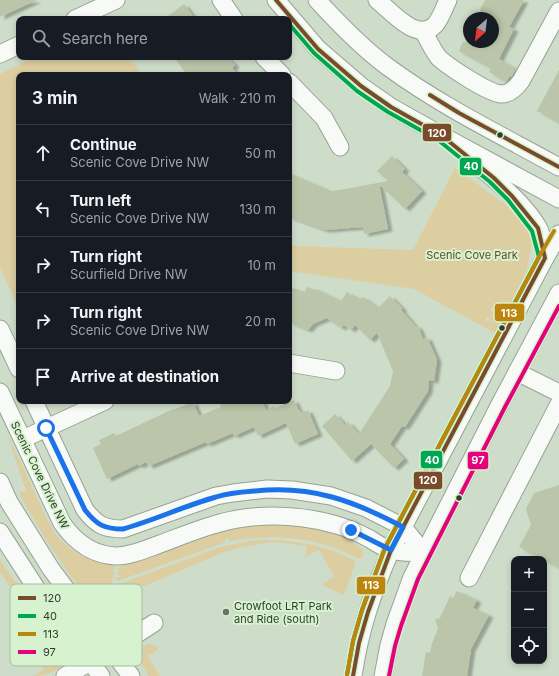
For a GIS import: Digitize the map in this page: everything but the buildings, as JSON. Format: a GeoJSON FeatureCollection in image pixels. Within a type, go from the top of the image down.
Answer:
{"type":"FeatureCollection","features":[{"type":"Feature","properties":{"kind":"street"},"geometry":{"type":"LineString","coordinates":[[81,16],[116,0]]}},
{"type":"Feature","properties":{"kind":"street"},"geometry":{"type":"LineString","coordinates":[[221,0],[232,16]]}},
{"type":"Feature","properties":{"kind":"street"},"geometry":{"type":"LineString","coordinates":[[276,0],[290,16]]}},
{"type":"Feature","properties":{"kind":"street"},"geometry":{"type":"LineString","coordinates":[[317,0],[340,25],[368,51],[414,85],[459,113],[559,167]]}},
{"type":"Feature","properties":{"kind":"street"},"geometry":{"type":"LineString","coordinates":[[377,0],[405,24],[414,30],[423,31],[430,29],[436,24],[448,0]]}},
{"type":"Feature","properties":{"kind":"street"},"geometry":{"type":"LineString","coordinates":[[423,31],[439,57],[466,77],[489,90],[500,94],[510,92],[522,81],[559,11]]}},
{"type":"Feature","properties":{"kind":"street"},"geometry":{"type":"LineString","coordinates":[[292,19],[318,49],[361,86],[391,107],[559,199]]}},
{"type":"Feature","properties":{"kind":"street"},"geometry":{"type":"LineString","coordinates":[[0,54],[16,46]]}},
{"type":"Feature","properties":{"kind":"street"},"geometry":{"type":"LineString","coordinates":[[267,60],[279,72]]}},
{"type":"Feature","properties":{"kind":"street"},"geometry":{"type":"LineString","coordinates":[[292,85],[324,118],[340,147]]}},
{"type":"Feature","properties":{"kind":"street"},"geometry":{"type":"LineString","coordinates":[[441,135],[494,178],[512,196],[538,228],[545,258]]}},
{"type":"Feature","properties":{"kind":"street"},"geometry":{"type":"LineString","coordinates":[[353,676],[356,654],[366,615],[375,586],[391,550],[559,234]]}},
{"type":"Feature","properties":{"kind":"street"},"geometry":{"type":"LineString","coordinates":[[383,676],[389,645],[397,616],[412,577],[559,293]]}},
{"type":"Feature","properties":{"kind":"street"},"geometry":{"type":"LineString","coordinates":[[0,329],[16,363]]}},
{"type":"Feature","properties":{"kind":"street"},"geometry":{"type":"LineString","coordinates":[[292,364],[336,371]]}},
{"type":"Feature","properties":{"kind":"street"},"geometry":{"type":"LineString","coordinates":[[517,372],[559,394]]}},
{"type":"Feature","properties":{"kind":"street","name":"Scenic Cove Drive NW"},"geometry":{"type":"LineString","coordinates":[[0,392],[62,523],[78,542],[99,553],[116,556],[127,555],[226,521],[267,515],[315,519],[334,524],[368,538],[391,550],[424,553]]}},
{"type":"Feature","properties":{"kind":"street"},"geometry":{"type":"LineString","coordinates":[[35,404],[85,510],[92,519],[104,527],[111,529],[123,529],[216,496],[274,489],[292,490],[331,496],[366,508],[403,527],[424,553]]}},
{"type":"Feature","properties":{"kind":"street"},"geometry":{"type":"LineString","coordinates":[[23,439],[98,404]]}},
{"type":"Feature","properties":{"kind":"street"},"geometry":{"type":"LineString","coordinates":[[469,578],[559,404]]}},
{"type":"Feature","properties":{"kind":"street"},"geometry":{"type":"LineString","coordinates":[[0,482],[9,502],[41,554],[63,584]]}},
{"type":"Feature","properties":{"kind":"street"},"geometry":{"type":"LineString","coordinates":[[0,532],[33,584]]}},
{"type":"Feature","properties":{"kind":"street"},"geometry":{"type":"LineString","coordinates":[[142,631],[154,623]]}},
{"type":"Feature","properties":{"kind":"street"},"geometry":{"type":"LineString","coordinates":[[65,676],[84,666]]}},
{"type":"Feature","properties":{"kind":"street"},"geometry":{"type":"LineString","coordinates":[[94,666],[101,676]]}},
{"type":"Feature","properties":{"kind":"street"},"geometry":{"type":"LineString","coordinates":[[123,666],[131,676]]}},
{"type":"Feature","properties":{"kind":"path"},"geometry":{"type":"LineString","coordinates":[[116,584],[119,569]]}},
{"type":"Feature","properties":{"kind":"path"},"geometry":{"type":"LineString","coordinates":[[547,633],[559,635]]}},
{"type":"Feature","properties":{"kind":"green space"},"geometry":{"type":"Polygon","coordinates":[[[29,60],[130,60],[140,72],[16,72],[16,303],[0,268],[0,74],[29,60]]]}},
{"type":"Feature","properties":{"kind":"green space","name":"Scenic Cove Park"},"geometry":{"type":"Polygon","coordinates":[[[455,168],[505,204],[525,226],[532,240],[527,270],[495,333],[414,289],[292,271],[292,244],[296,246],[413,250],[455,168]]]}},
{"type":"Feature","properties":{"kind":"green space"},"geometry":{"type":"Polygon","coordinates":[[[6,431],[48,521],[57,536],[69,548],[80,555],[89,559],[111,564],[115,568],[112,584],[78,584],[58,558],[19,493],[26,491],[6,431]]]}},
{"type":"Feature","properties":{"kind":"green space"},"geometry":{"type":"Polygon","coordinates":[[[282,524],[314,528],[337,534],[356,544],[363,551],[363,557],[359,559],[328,546],[296,539],[264,537],[229,541],[228,538],[225,539],[225,542],[223,543],[115,582],[119,568],[123,565],[219,531],[247,525],[282,524]]]}},
{"type":"Feature","properties":{"kind":"green space"},"geometry":{"type":"Polygon","coordinates":[[[257,540],[283,540],[319,546],[354,560],[355,565],[344,595],[324,586],[324,583],[334,576],[319,550],[305,557],[307,546],[273,542],[241,547],[222,553],[142,587],[142,584],[119,584],[217,548],[257,540]]]}},
{"type":"Feature","properties":{"kind":"green space"},"geometry":{"type":"Polygon","coordinates":[[[0,560],[17,584],[10,584],[10,587],[0,572],[0,560]]]}},
{"type":"Feature","properties":{"kind":"green space"},"geometry":{"type":"Polygon","coordinates":[[[148,644],[154,645],[159,649],[148,656],[160,676],[149,676],[145,670],[142,665],[142,647],[148,644]]]}},
{"type":"Feature","properties":{"kind":"green space"},"geometry":{"type":"Polygon","coordinates":[[[42,666],[61,666],[57,670],[45,675],[32,676],[44,670],[42,666]]]}},
{"type":"Feature","properties":{"kind":"transit line","name":"120"},"geometry":{"type":"LineString","coordinates":[[276,0],[290,16]]}},
{"type":"Feature","properties":{"kind":"transit line","name":"120"},"geometry":{"type":"LineString","coordinates":[[292,19],[318,49],[361,86],[391,107],[441,135],[494,178],[512,196],[538,228],[545,258],[391,550],[368,612],[359,643],[353,676]]}},
{"type":"Feature","properties":{"kind":"transit line","name":"40"},"geometry":{"type":"LineString","coordinates":[[292,27],[314,53],[357,91],[388,112],[438,140],[490,182],[508,200],[532,231],[539,257],[385,548],[362,610],[353,641],[347,675]]}},
{"type":"Feature","properties":{"kind":"transit line","name":"120"},"geometry":{"type":"LineString","coordinates":[[430,95],[459,113],[559,167]]}},
{"type":"Feature","properties":{"kind":"transit line","name":"113"},"geometry":{"type":"LineString","coordinates":[[347,675],[353,641],[362,610],[385,548],[554,231]]}},
{"type":"Feature","properties":{"kind":"transit line","name":"97"},"geometry":{"type":"LineString","coordinates":[[389,676],[395,646],[418,579],[505,407],[559,306]]}},
{"type":"Feature","properties":{"kind":"place","name":"Crowfoot LRT Park and Ride (south)"},"geometry":{"type":"Point","coordinates":[226,612]}},
{"type":"Feature","properties":{"kind":"route"},"geometry":{"type":"LineString","coordinates":[[46,428],[85,510],[92,519],[104,527],[111,529],[123,529],[216,496],[268,489],[317,493],[346,500],[366,508],[403,527],[391,550],[351,530]]}}]}
